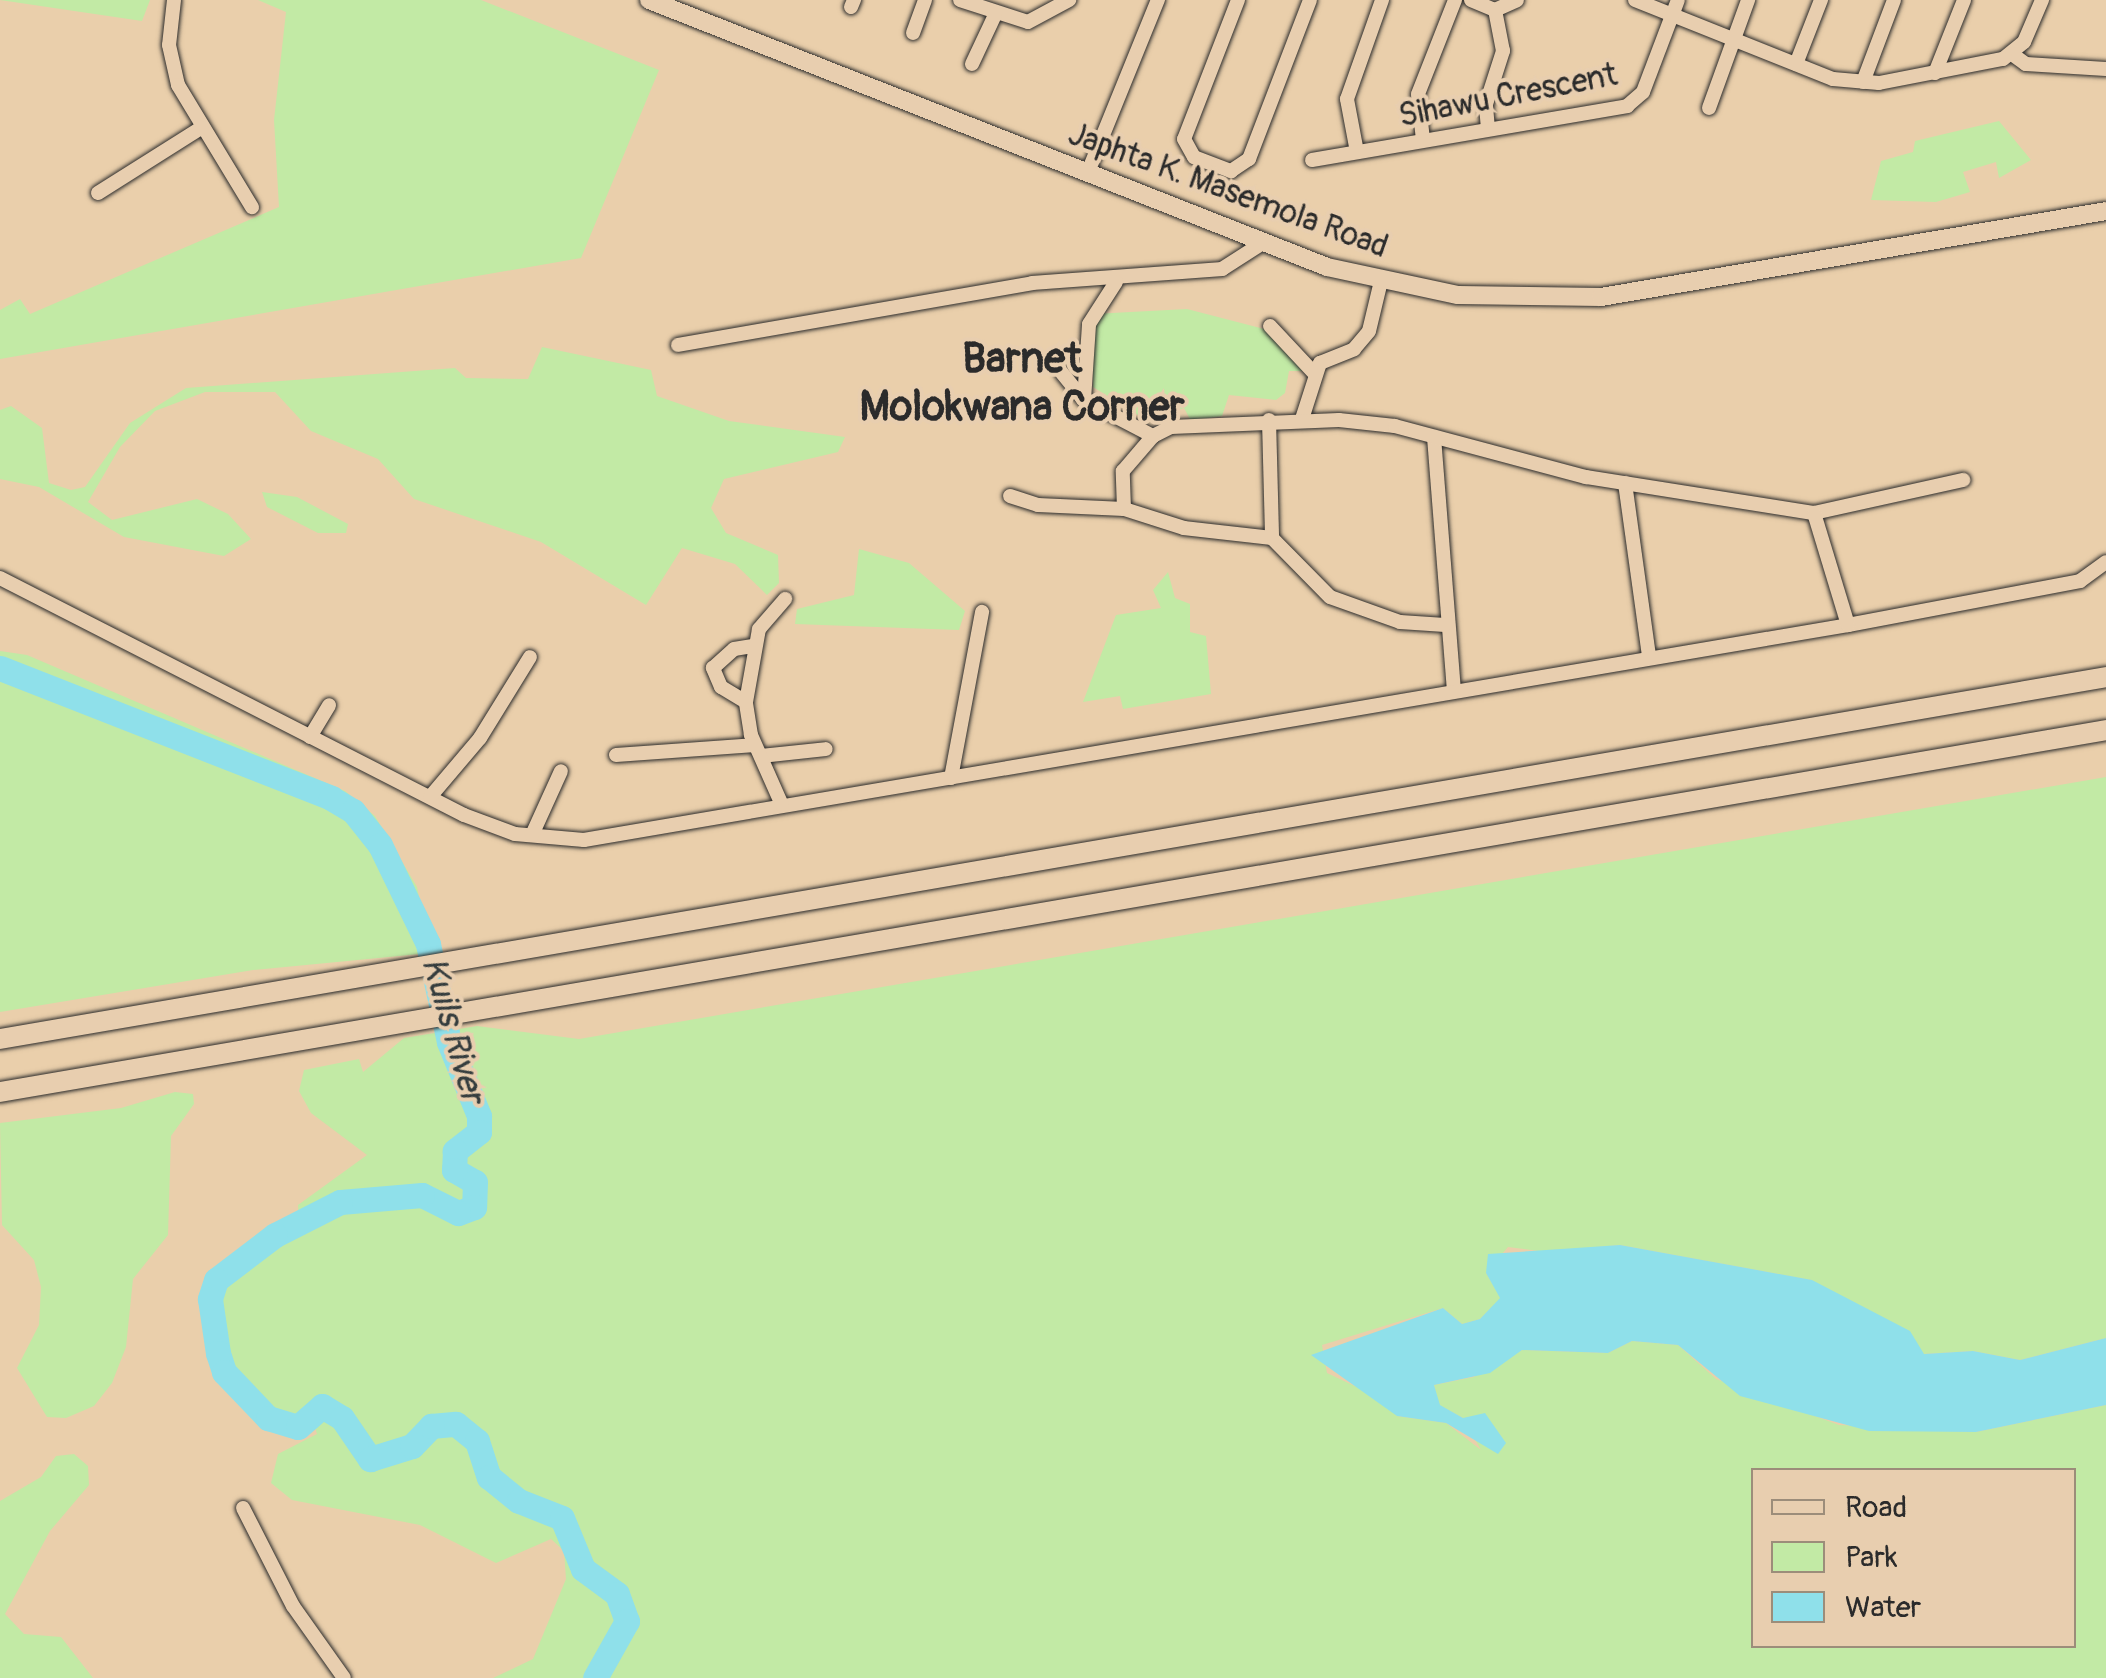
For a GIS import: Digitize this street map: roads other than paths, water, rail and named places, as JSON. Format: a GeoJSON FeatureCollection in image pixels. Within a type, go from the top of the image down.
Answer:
{"type":"FeatureCollection","features":[{"type":"Feature","properties":{"kind":"highway"},"geometry":{"type":"LineString","coordinates":[[0,1039],[380,970],[476,958],[1038,854],[2106,676]]}},
{"type":"Feature","properties":{"kind":"highway"},"geometry":{"type":"LineString","coordinates":[[0,1092],[2106,730]]}},
{"type":"Feature","properties":{"kind":"main road","name":"Japhta K. Masemola Road"},"geometry":{"type":"LineString","coordinates":[[649,0],[1264,242],[1381,280],[1506,299],[1601,296],[2106,211]]}},
{"type":"Feature","properties":{"kind":"street"},"geometry":{"type":"LineString","coordinates":[[174,0],[174,72],[201,128],[252,207]]}},
{"type":"Feature","properties":{"kind":"street"},"geometry":{"type":"LineString","coordinates":[[914,34],[925,0]]}},
{"type":"Feature","properties":{"kind":"street"},"geometry":{"type":"LineString","coordinates":[[960,0],[994,15],[1028,22],[1069,0]]}},
{"type":"Feature","properties":{"kind":"street"},"geometry":{"type":"LineString","coordinates":[[1088,172],[1158,0]]}},
{"type":"Feature","properties":{"kind":"street"},"geometry":{"type":"LineString","coordinates":[[1238,0],[1184,139],[1194,157],[1232,171],[1249,159],[1310,0]]}},
{"type":"Feature","properties":{"kind":"street","name":"Sihawu Crescent"},"geometry":{"type":"LineString","coordinates":[[1357,152],[1349,88],[1382,0]]}},
{"type":"Feature","properties":{"kind":"street"},"geometry":{"type":"LineString","coordinates":[[1422,140],[1418,94],[1455,0]]}},
{"type":"Feature","properties":{"kind":"street"},"geometry":{"type":"LineString","coordinates":[[1471,0],[1496,10],[1517,0]]}},
{"type":"Feature","properties":{"kind":"street"},"geometry":{"type":"LineString","coordinates":[[1635,0],[1675,7],[1796,64],[1863,82],[1935,74],[2012,54],[2042,0]]}},
{"type":"Feature","properties":{"kind":"street"},"geometry":{"type":"LineString","coordinates":[[1709,108],[1748,0]]}},
{"type":"Feature","properties":{"kind":"street"},"geometry":{"type":"LineString","coordinates":[[1796,64],[1821,0]]}},
{"type":"Feature","properties":{"kind":"street"},"geometry":{"type":"LineString","coordinates":[[1863,82],[1894,0]]}},
{"type":"Feature","properties":{"kind":"street"},"geometry":{"type":"LineString","coordinates":[[1935,74],[1964,0]]}},
{"type":"Feature","properties":{"kind":"street","name":"Sihawu Crescent"},"geometry":{"type":"LineString","coordinates":[[1312,160],[1634,102],[1675,7]]}},
{"type":"Feature","properties":{"kind":"street"},"geometry":{"type":"LineString","coordinates":[[1488,129],[1486,104],[1503,51],[1496,10]]}},
{"type":"Feature","properties":{"kind":"street"},"geometry":{"type":"LineString","coordinates":[[972,64],[994,15]]}},
{"type":"Feature","properties":{"kind":"street"},"geometry":{"type":"LineString","coordinates":[[2012,54],[2026,64],[2106,69]]}},
{"type":"Feature","properties":{"kind":"street"},"geometry":{"type":"LineString","coordinates":[[98,193],[201,128]]}},
{"type":"Feature","properties":{"kind":"street"},"geometry":{"type":"LineString","coordinates":[[678,345],[1032,283],[1116,282],[1222,269],[1264,242]]}},
{"type":"Feature","properties":{"kind":"street"},"geometry":{"type":"LineString","coordinates":[[1302,419],[1314,373],[1364,337],[1381,280]]}},
{"type":"Feature","properties":{"kind":"street"},"geometry":{"type":"LineString","coordinates":[[1084,400],[1089,324],[1116,282]]}},
{"type":"Feature","properties":{"kind":"street"},"geometry":{"type":"LineString","coordinates":[[1270,326],[1314,373]]}},
{"type":"Feature","properties":{"kind":"street"},"geometry":{"type":"LineString","coordinates":[[1062,373],[1084,400],[1154,436],[1302,419],[1434,436],[1624,482],[1814,512],[1964,480]]}},
{"type":"Feature","properties":{"kind":"street"},"geometry":{"type":"LineString","coordinates":[[1269,420],[1272,538]]}},
{"type":"Feature","properties":{"kind":"street"},"geometry":{"type":"LineString","coordinates":[[1124,509],[1123,471],[1154,436]]}},
{"type":"Feature","properties":{"kind":"street"},"geometry":{"type":"LineString","coordinates":[[1434,436],[1445,624],[1454,690]]}},
{"type":"Feature","properties":{"kind":"street"},"geometry":{"type":"LineString","coordinates":[[1624,482],[1649,655]]}},
{"type":"Feature","properties":{"kind":"street"},"geometry":{"type":"LineString","coordinates":[[1010,496],[1038,506],[1124,509],[1184,528],[1272,538],[1330,597],[1400,622],[1445,624]]}},
{"type":"Feature","properties":{"kind":"street"},"geometry":{"type":"LineString","coordinates":[[1814,512],[1848,625]]}},
{"type":"Feature","properties":{"kind":"street"},"geometry":{"type":"LineString","coordinates":[[0,578],[430,797],[532,835],[584,840],[1649,655],[1848,625],[2080,581],[2106,562]]}},
{"type":"Feature","properties":{"kind":"street"},"geometry":{"type":"LineString","coordinates":[[782,805],[758,750],[746,702],[752,646],[785,599]]}},
{"type":"Feature","properties":{"kind":"street"},"geometry":{"type":"LineString","coordinates":[[951,778],[982,612]]}},
{"type":"Feature","properties":{"kind":"street"},"geometry":{"type":"LineString","coordinates":[[746,702],[721,687],[713,668],[734,649],[752,646]]}},
{"type":"Feature","properties":{"kind":"street"},"geometry":{"type":"LineString","coordinates":[[430,797],[480,738],[530,656]]}},
{"type":"Feature","properties":{"kind":"street"},"geometry":{"type":"LineString","coordinates":[[310,737],[329,705]]}},
{"type":"Feature","properties":{"kind":"street"},"geometry":{"type":"LineString","coordinates":[[616,755],[826,750]]}},
{"type":"Feature","properties":{"kind":"street"},"geometry":{"type":"LineString","coordinates":[[532,835],[561,771]]}},
{"type":"Feature","properties":{"kind":"street"},"geometry":{"type":"LineString","coordinates":[[244,1508],[293,1606],[344,1678]]}},
{"type":"Feature","properties":{"kind":"water"},"geometry":{"type":"Polygon","coordinates":[[[1620,1245],[1812,1280],[1910,1331],[1924,1354],[1973,1351],[2020,1360],[2106,1338],[2106,1405],[1976,1432],[1869,1431],[1740,1396],[1678,1345],[1632,1341],[1608,1353],[1522,1350],[1490,1373],[1434,1385],[1440,1405],[1463,1418],[1485,1413],[1506,1443],[1498,1454],[1446,1423],[1397,1416],[1311,1355],[1443,1308],[1462,1324],[1480,1319],[1500,1298],[1486,1273],[1488,1254],[1620,1245]]]}},
{"type":"Feature","properties":{"kind":"waterway","name":"Kuils River"},"geometry":{"type":"LineString","coordinates":[[0,668],[331,798],[353,811],[380,845],[428,944],[449,1042],[479,1116],[479,1132],[455,1151],[454,1170],[475,1182],[474,1207],[458,1213],[422,1195],[340,1202],[275,1235],[216,1280],[210,1299],[218,1353],[224,1372],[268,1418],[298,1427],[322,1406],[342,1418],[370,1459],[412,1446],[431,1426],[456,1424],[477,1441],[489,1477],[519,1501],[562,1518],[583,1569],[617,1594],[627,1621],[595,1678]]}},
{"type":"Feature","properties":{"kind":"district","name":"Barnet Molokwana Corner"},"geometry":{"type":"Point","coordinates":[1022,383]}}]}
